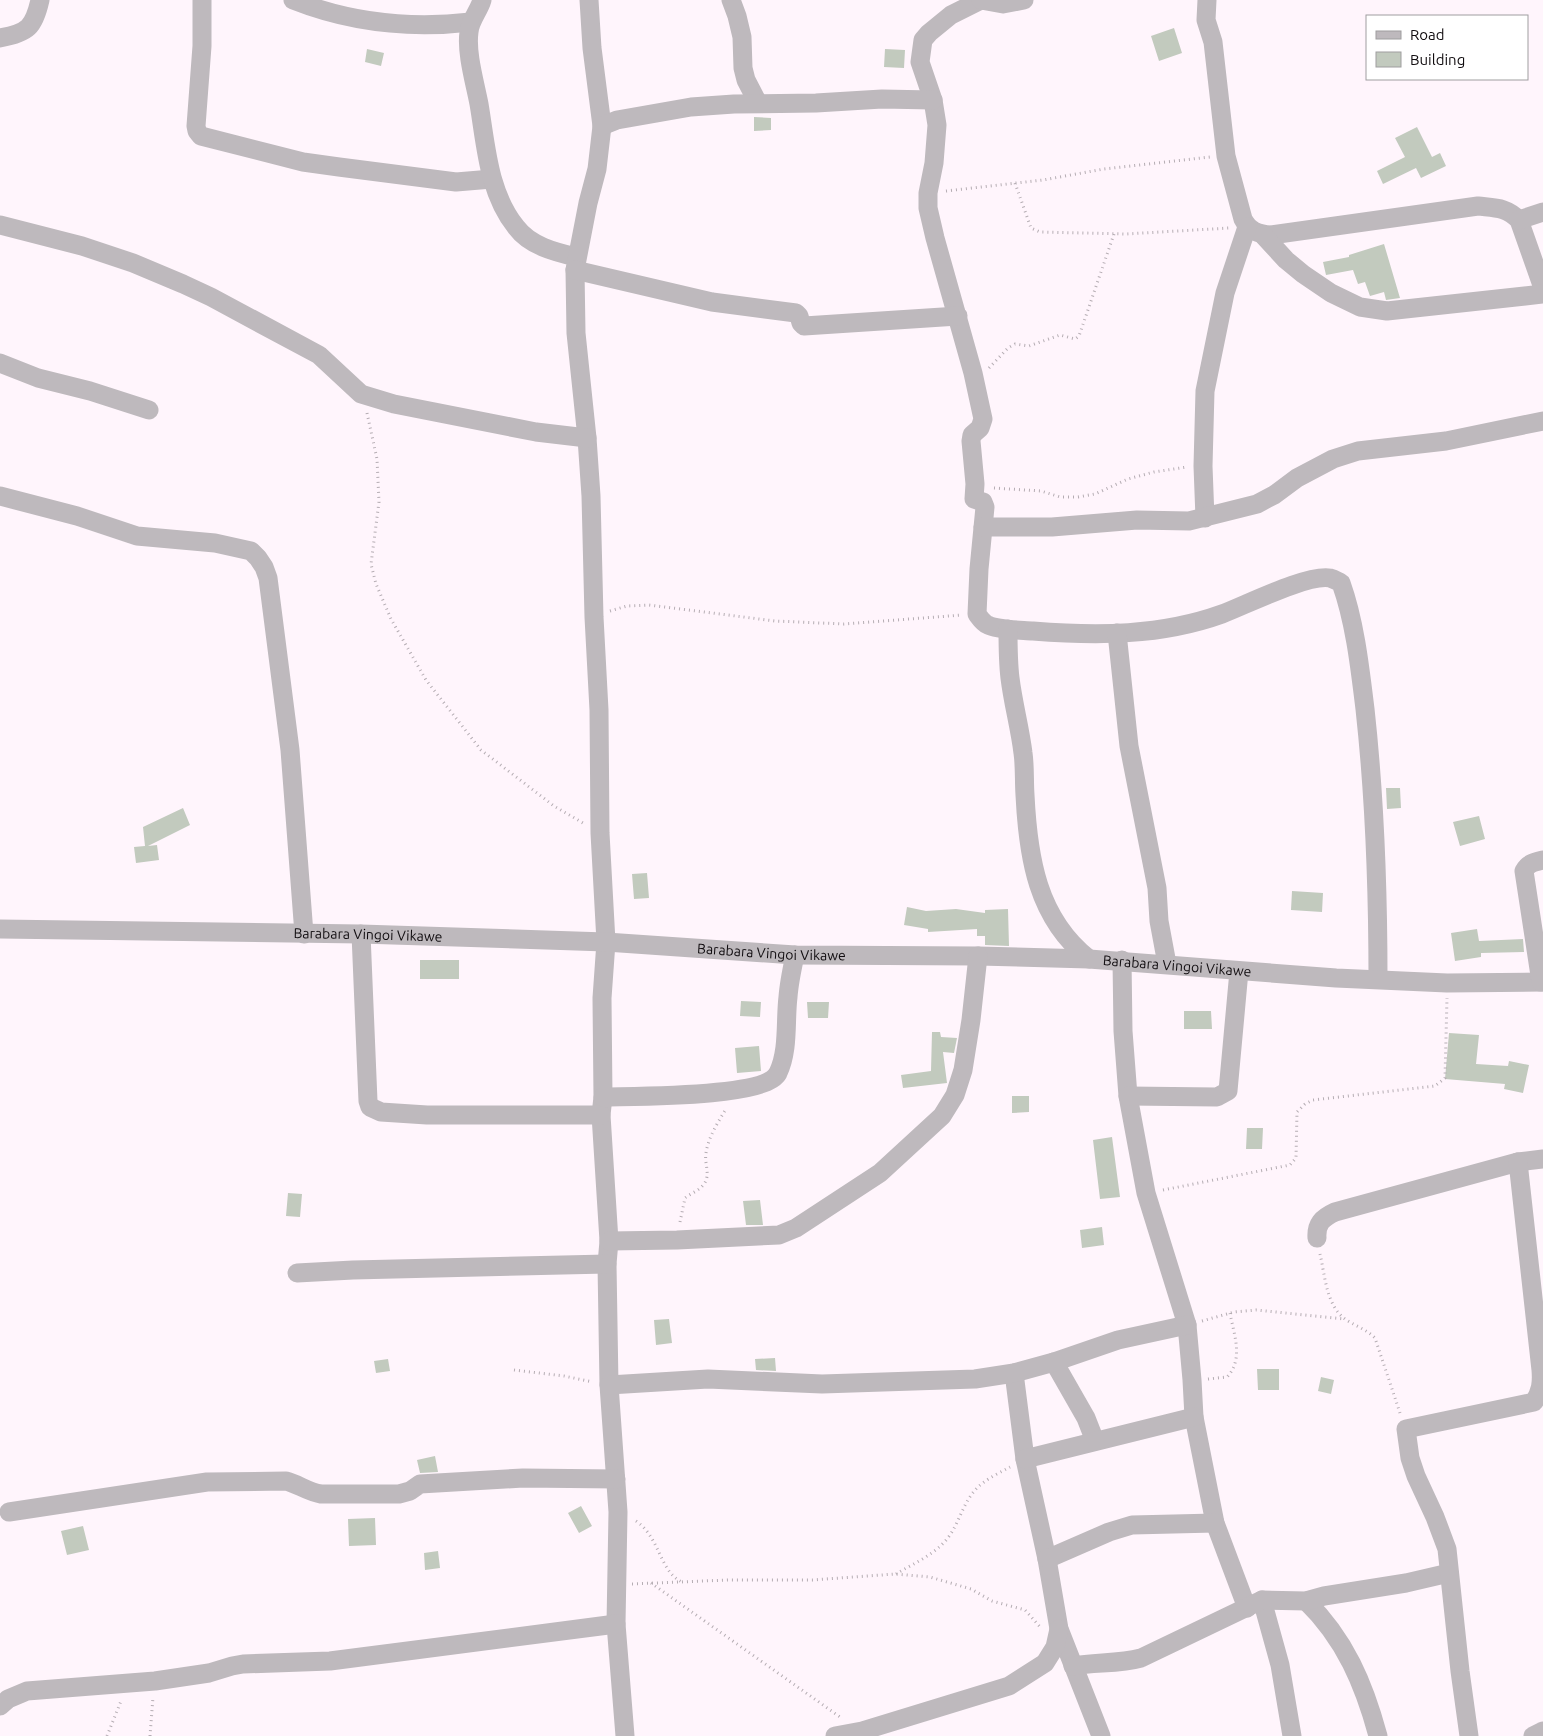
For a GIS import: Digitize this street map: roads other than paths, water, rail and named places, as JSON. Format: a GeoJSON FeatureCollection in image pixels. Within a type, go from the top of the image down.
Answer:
{"type":"FeatureCollection","features":[{"type":"Feature","properties":{"kind":"street"},"geometry":{"type":"LineString","coordinates":[[0,38],[30,27],[36,18],[40,0]]}},
{"type":"Feature","properties":{"kind":"street"},"geometry":{"type":"LineString","coordinates":[[202,0],[202,46],[196,126],[201,136],[303,162],[456,182],[492,179]]}},
{"type":"Feature","properties":{"kind":"street"},"geometry":{"type":"LineString","coordinates":[[294,0],[316,9],[365,21],[407,26],[435,26],[471,22]]}},
{"type":"Feature","properties":{"kind":"street"},"geometry":{"type":"LineString","coordinates":[[482,0],[480,9],[471,22],[469,32],[472,71],[492,179],[506,212],[516,228],[547,249],[576,264],[712,302],[796,313],[804,326],[958,316]]}},
{"type":"Feature","properties":{"kind":"street"},"geometry":{"type":"LineString","coordinates":[[589,0],[592,48],[602,126],[597,169],[576,264],[576,333],[591,496],[594,617],[599,710],[600,833],[606,942],[602,998],[602,1106],[609,1241],[607,1264],[609,1385],[618,1512],[616,1624],[626,1736]]}},
{"type":"Feature","properties":{"kind":"street"},"geometry":{"type":"LineString","coordinates":[[731,0],[742,37],[745,74],[758,103]]}},
{"type":"Feature","properties":{"kind":"street"},"geometry":{"type":"LineString","coordinates":[[1024,0],[1003,4],[981,0],[940,22],[923,40],[920,62],[933,100],[937,125],[934,163],[928,192],[928,208],[974,373],[983,419],[980,428],[972,435],[971,441],[975,484],[974,499],[983,502],[985,507],[977,614],[989,626],[1008,629],[1086,634],[1151,631],[1183,625],[1221,614],[1277,591],[1315,579],[1329,578],[1341,583],[1349,612],[1358,664],[1368,740],[1378,882],[1378,978]]}},
{"type":"Feature","properties":{"kind":"street"},"geometry":{"type":"LineString","coordinates":[[1206,0],[1206,20],[1213,42],[1226,156],[1243,219],[1286,260],[1331,293],[1360,307],[1387,310],[1543,294]]}},
{"type":"Feature","properties":{"kind":"street"},"geometry":{"type":"LineString","coordinates":[[602,126],[617,120],[691,107],[882,99],[933,100]]}},
{"type":"Feature","properties":{"kind":"street"},"geometry":{"type":"LineString","coordinates":[[1255,231],[1271,235],[1478,206],[1504,209],[1511,212],[1519,220],[1543,288]]}},
{"type":"Feature","properties":{"kind":"street"},"geometry":{"type":"LineString","coordinates":[[1519,220],[1543,212]]}},
{"type":"Feature","properties":{"kind":"street"},"geometry":{"type":"LineString","coordinates":[[0,225],[82,246],[134,263],[212,297],[319,355],[361,394],[394,404],[536,432],[587,438]]}},
{"type":"Feature","properties":{"kind":"street"},"geometry":{"type":"LineString","coordinates":[[1205,518],[1203,466],[1205,391],[1225,292],[1255,231]]}},
{"type":"Feature","properties":{"kind":"street"},"geometry":{"type":"LineString","coordinates":[[0,363],[38,378],[90,391],[149,410]]}},
{"type":"Feature","properties":{"kind":"street"},"geometry":{"type":"LineString","coordinates":[[983,527],[1052,527],[1137,520],[1189,521],[1257,504],[1274,495],[1297,478],[1326,463],[1358,451],[1446,441],[1543,422]]}},
{"type":"Feature","properties":{"kind":"street"},"geometry":{"type":"LineString","coordinates":[[0,496],[77,516],[138,536],[214,543],[251,551],[258,558],[268,578],[290,750],[304,934]]}},
{"type":"Feature","properties":{"kind":"street"},"geometry":{"type":"LineString","coordinates":[[1008,629],[1010,678],[1024,755],[1031,860],[1038,883],[1056,924],[1074,947],[1089,958]]}},
{"type":"Feature","properties":{"kind":"street"},"geometry":{"type":"LineString","coordinates":[[1117,633],[1129,746],[1157,888],[1159,921],[1167,964]]}},
{"type":"Feature","properties":{"kind":"street"},"geometry":{"type":"LineString","coordinates":[[1542,982],[1524,871],[1528,864],[1543,860]]}},
{"type":"Feature","properties":{"kind":"street","name":"Barabara Vingoi Vikawe"},"geometry":{"type":"LineString","coordinates":[[1,924],[606,942],[795,955],[1089,958],[1336,978],[1378,978],[1447,983],[1542,982]]}},
{"type":"Feature","properties":{"kind":"street"},"geometry":{"type":"LineString","coordinates":[[361,934],[368,1102],[370,1107],[381,1112],[427,1115],[602,1106],[737,1089],[772,1080],[777,1076],[783,1061],[788,996],[795,955]]}},
{"type":"Feature","properties":{"kind":"street"},"geometry":{"type":"LineString","coordinates":[[609,1241],[779,1236],[810,1220],[880,1172],[942,1116],[956,1095],[963,1070],[971,1020],[978,956]]}},
{"type":"Feature","properties":{"kind":"street"},"geometry":{"type":"LineString","coordinates":[[1122,960],[1123,1031],[1128,1096],[1146,1193],[1187,1325],[1194,1417],[1215,1523],[1255,1604],[1280,1665],[1292,1736]]}},
{"type":"Feature","properties":{"kind":"street"},"geometry":{"type":"LineString","coordinates":[[1128,1096],[1218,1097],[1228,1091],[1239,971]]}},
{"type":"Feature","properties":{"kind":"street"},"geometry":{"type":"LineString","coordinates":[[1317,1238],[1317,1226],[1321,1220],[1335,1212],[1518,1162],[1543,1159]]}},
{"type":"Feature","properties":{"kind":"street"},"geometry":{"type":"LineString","coordinates":[[1469,1736],[1444,1537],[1416,1476],[1410,1458],[1406,1429],[1539,1405],[1542,1382],[1518,1162]]}},
{"type":"Feature","properties":{"kind":"street"},"geometry":{"type":"LineString","coordinates":[[297,1273],[607,1264]]}},
{"type":"Feature","properties":{"kind":"street"},"geometry":{"type":"LineString","coordinates":[[609,1385],[708,1379],[822,1384],[975,1379],[1014,1373],[1054,1362],[1118,1340],[1187,1325]]}},
{"type":"Feature","properties":{"kind":"street"},"geometry":{"type":"LineString","coordinates":[[1054,1362],[1082,1410],[1095,1441]]}},
{"type":"Feature","properties":{"kind":"street"},"geometry":{"type":"LineString","coordinates":[[1014,1373],[1025,1458],[1047,1559],[1057,1638],[1074,1666],[1101,1736]]}},
{"type":"Feature","properties":{"kind":"street"},"geometry":{"type":"LineString","coordinates":[[1025,1458],[1194,1417]]}},
{"type":"Feature","properties":{"kind":"street"},"geometry":{"type":"LineString","coordinates":[[9,1512],[207,1482],[286,1481],[321,1494],[399,1494],[410,1491],[420,1484],[523,1478],[616,1479]]}},
{"type":"Feature","properties":{"kind":"street"},"geometry":{"type":"LineString","coordinates":[[1047,1559],[1109,1532],[1132,1525],[1215,1523]]}},
{"type":"Feature","properties":{"kind":"street"},"geometry":{"type":"LineString","coordinates":[[1074,1666],[1095,1662],[1125,1662],[1141,1658],[1255,1604],[1306,1601],[1406,1583],[1448,1573]]}},
{"type":"Feature","properties":{"kind":"street"},"geometry":{"type":"LineString","coordinates":[[1306,1601],[1324,1618],[1353,1666],[1363,1687],[1378,1736]]}},
{"type":"Feature","properties":{"kind":"street"},"geometry":{"type":"LineString","coordinates":[[0,1706],[8,1699],[27,1691],[155,1681],[209,1674],[243,1664],[330,1661],[616,1624]]}},
{"type":"Feature","properties":{"kind":"street"},"geometry":{"type":"LineString","coordinates":[[834,1736],[863,1734],[1009,1686],[1045,1663],[1057,1638]]}},
{"type":"Feature","properties":{"kind":"street"},"geometry":{"type":"LineString","coordinates":[[1532,1736],[1543,1731]]}}]}
